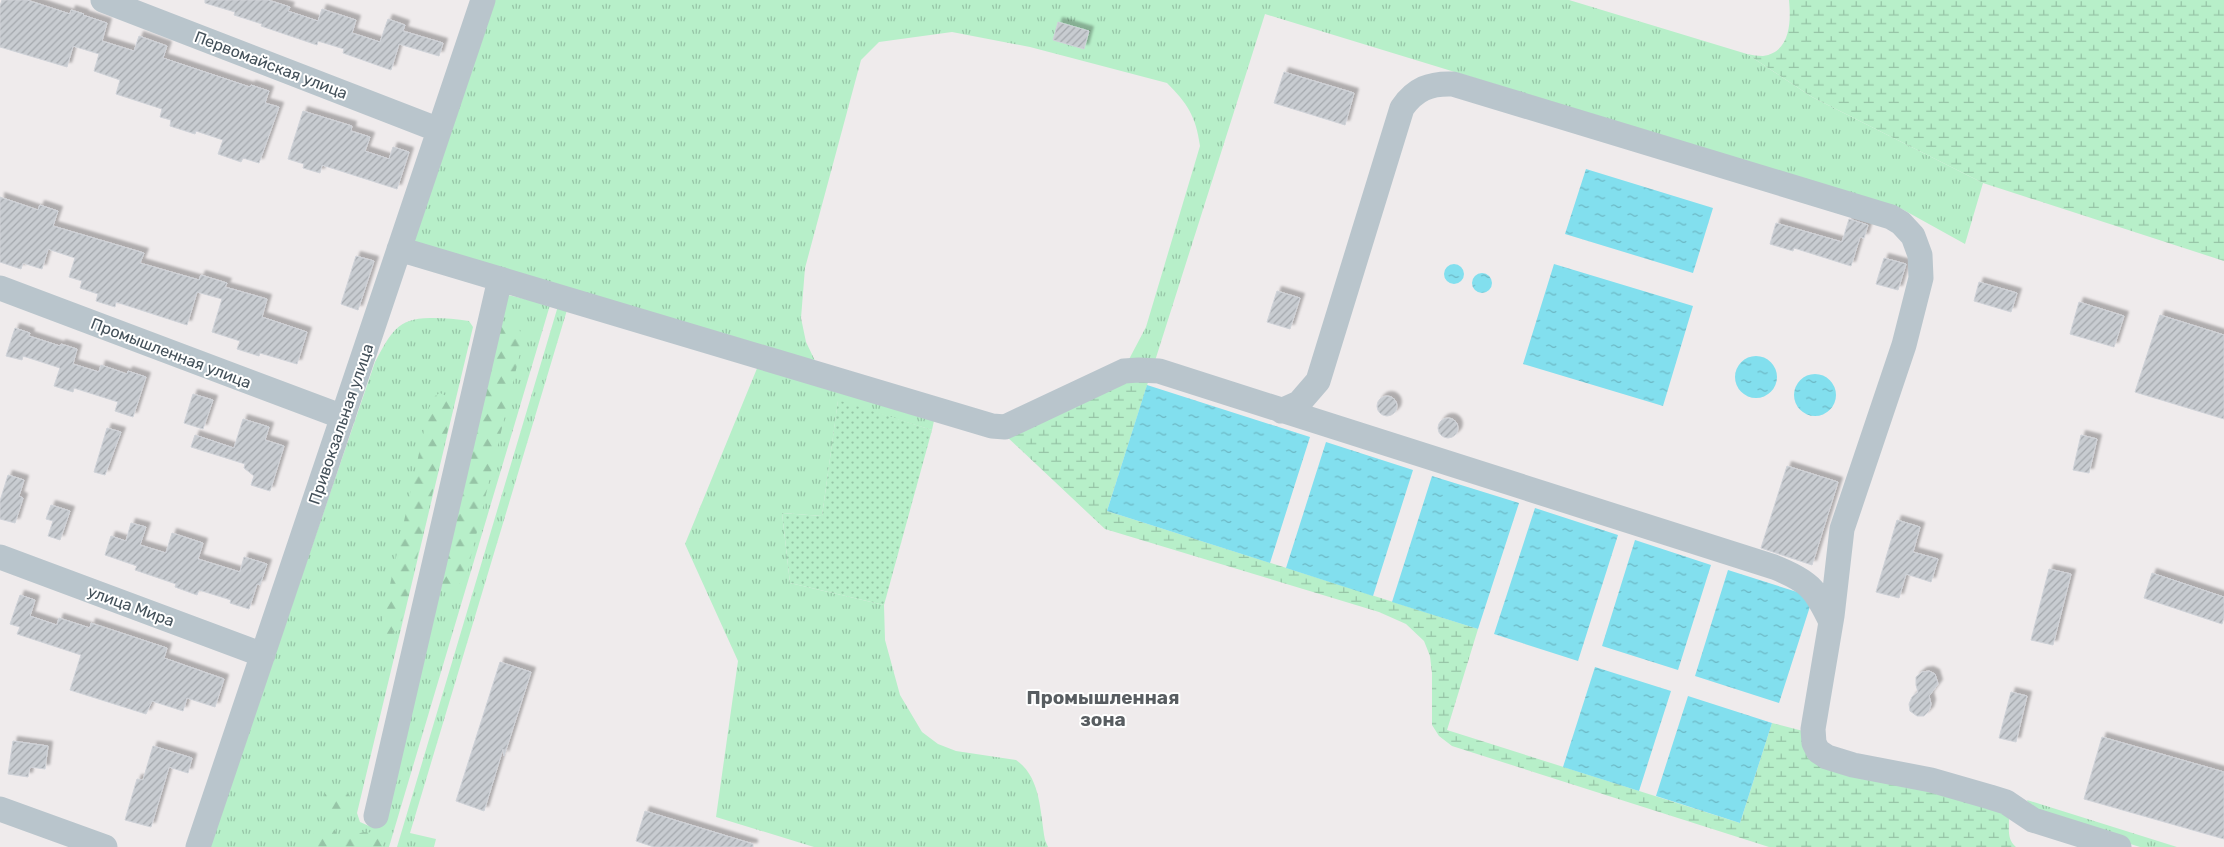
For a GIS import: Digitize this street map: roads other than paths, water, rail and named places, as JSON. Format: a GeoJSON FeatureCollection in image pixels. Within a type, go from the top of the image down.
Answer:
{"type":"FeatureCollection","features":[{"type":"Feature","properties":{"kind":"street","name":"Первомайская улица"},"geometry":{"type":"LineString","coordinates":[[103,0],[439,130]]}},
{"type":"Feature","properties":{"kind":"street","name":"Привокзальная улица"},"geometry":{"type":"LineString","coordinates":[[198,847],[483,0]]}},
{"type":"Feature","properties":{"kind":"street"},"geometry":{"type":"LineString","coordinates":[[1281,410],[1299,403],[1318,381],[1402,108],[1416,91],[1435,84],[1453,84],[1891,217],[1901,223],[1913,236],[1920,255],[1921,278],[1904,345],[1842,529],[1831,622],[1813,730],[1814,743],[1818,751],[1827,757],[1846,763],[1912,775],[1990,797],[2006,802],[2033,820],[2119,847]]}},
{"type":"Feature","properties":{"kind":"street"},"geometry":{"type":"LineString","coordinates":[[399,249],[992,426],[1004,427],[1124,372],[1139,370],[1159,372],[1783,571],[1815,591],[1831,622]]}},
{"type":"Feature","properties":{"kind":"street"},"geometry":{"type":"LineString","coordinates":[[376,816],[500,279]]}},
{"type":"Feature","properties":{"kind":"street","name":"Промышленная улица"},"geometry":{"type":"LineString","coordinates":[[0,288],[343,417]]}},
{"type":"Feature","properties":{"kind":"street","name":"улица Мира"},"geometry":{"type":"LineString","coordinates":[[0,557],[263,655]]}},
{"type":"Feature","properties":{"kind":"street"},"geometry":{"type":"LineString","coordinates":[[0,809],[105,847]]}},
{"type":"Feature","properties":{"kind":"water"},"geometry":{"type":"Polygon","coordinates":[[[1586,169],[1713,208],[1693,273],[1565,234],[1586,169]]]}},
{"type":"Feature","properties":{"kind":"water"},"geometry":{"type":"Polygon","coordinates":[[[1450,264],[1458,264],[1464,270],[1464,278],[1458,284],[1450,284],[1444,278],[1444,270],[1450,264]]]}},
{"type":"Feature","properties":{"kind":"water"},"geometry":{"type":"Polygon","coordinates":[[[1554,264],[1693,306],[1663,406],[1523,364],[1554,264]]]}},
{"type":"Feature","properties":{"kind":"water"},"geometry":{"type":"Polygon","coordinates":[[[1478,273],[1486,273],[1492,279],[1492,287],[1486,293],[1478,293],[1472,287],[1472,279],[1478,273]]]}},
{"type":"Feature","properties":{"kind":"water"},"geometry":{"type":"Polygon","coordinates":[[[1756,356],[1771,362],[1777,377],[1771,392],[1756,398],[1741,392],[1735,377],[1741,362],[1756,356]]]}},
{"type":"Feature","properties":{"kind":"water"},"geometry":{"type":"Polygon","coordinates":[[[1815,374],[1830,380],[1836,395],[1830,410],[1815,416],[1800,410],[1794,395],[1800,380],[1815,374]]]}},
{"type":"Feature","properties":{"kind":"water"},"geometry":{"type":"Polygon","coordinates":[[[1147,385],[1310,437],[1270,563],[1107,511],[1147,385]]]}},
{"type":"Feature","properties":{"kind":"water"},"geometry":{"type":"Polygon","coordinates":[[[1326,442],[1413,470],[1373,596],[1286,568],[1326,442]]]}},
{"type":"Feature","properties":{"kind":"water"},"geometry":{"type":"Polygon","coordinates":[[[1432,476],[1519,503],[1478,629],[1392,602],[1432,476]]]}},
{"type":"Feature","properties":{"kind":"water"},"geometry":{"type":"Polygon","coordinates":[[[1535,508],[1618,535],[1578,661],[1494,634],[1535,508]]]}},
{"type":"Feature","properties":{"kind":"water"},"geometry":{"type":"Polygon","coordinates":[[[1635,540],[1711,565],[1678,670],[1602,646],[1635,540]]]}},
{"type":"Feature","properties":{"kind":"water"},"geometry":{"type":"Polygon","coordinates":[[[1728,570],[1813,597],[1779,703],[1695,676],[1728,570]]]}},
{"type":"Feature","properties":{"kind":"water"},"geometry":{"type":"Polygon","coordinates":[[[1595,667],[1671,691],[1639,791],[1563,767],[1595,667]]]}},
{"type":"Feature","properties":{"kind":"water"},"geometry":{"type":"Polygon","coordinates":[[[1688,696],[1772,723],[1740,823],[1656,796],[1688,696]]]}},
{"type":"Feature","properties":{"kind":"district","name":"Промышленная зона"},"geometry":{"type":"Point","coordinates":[1103,708]}}]}
